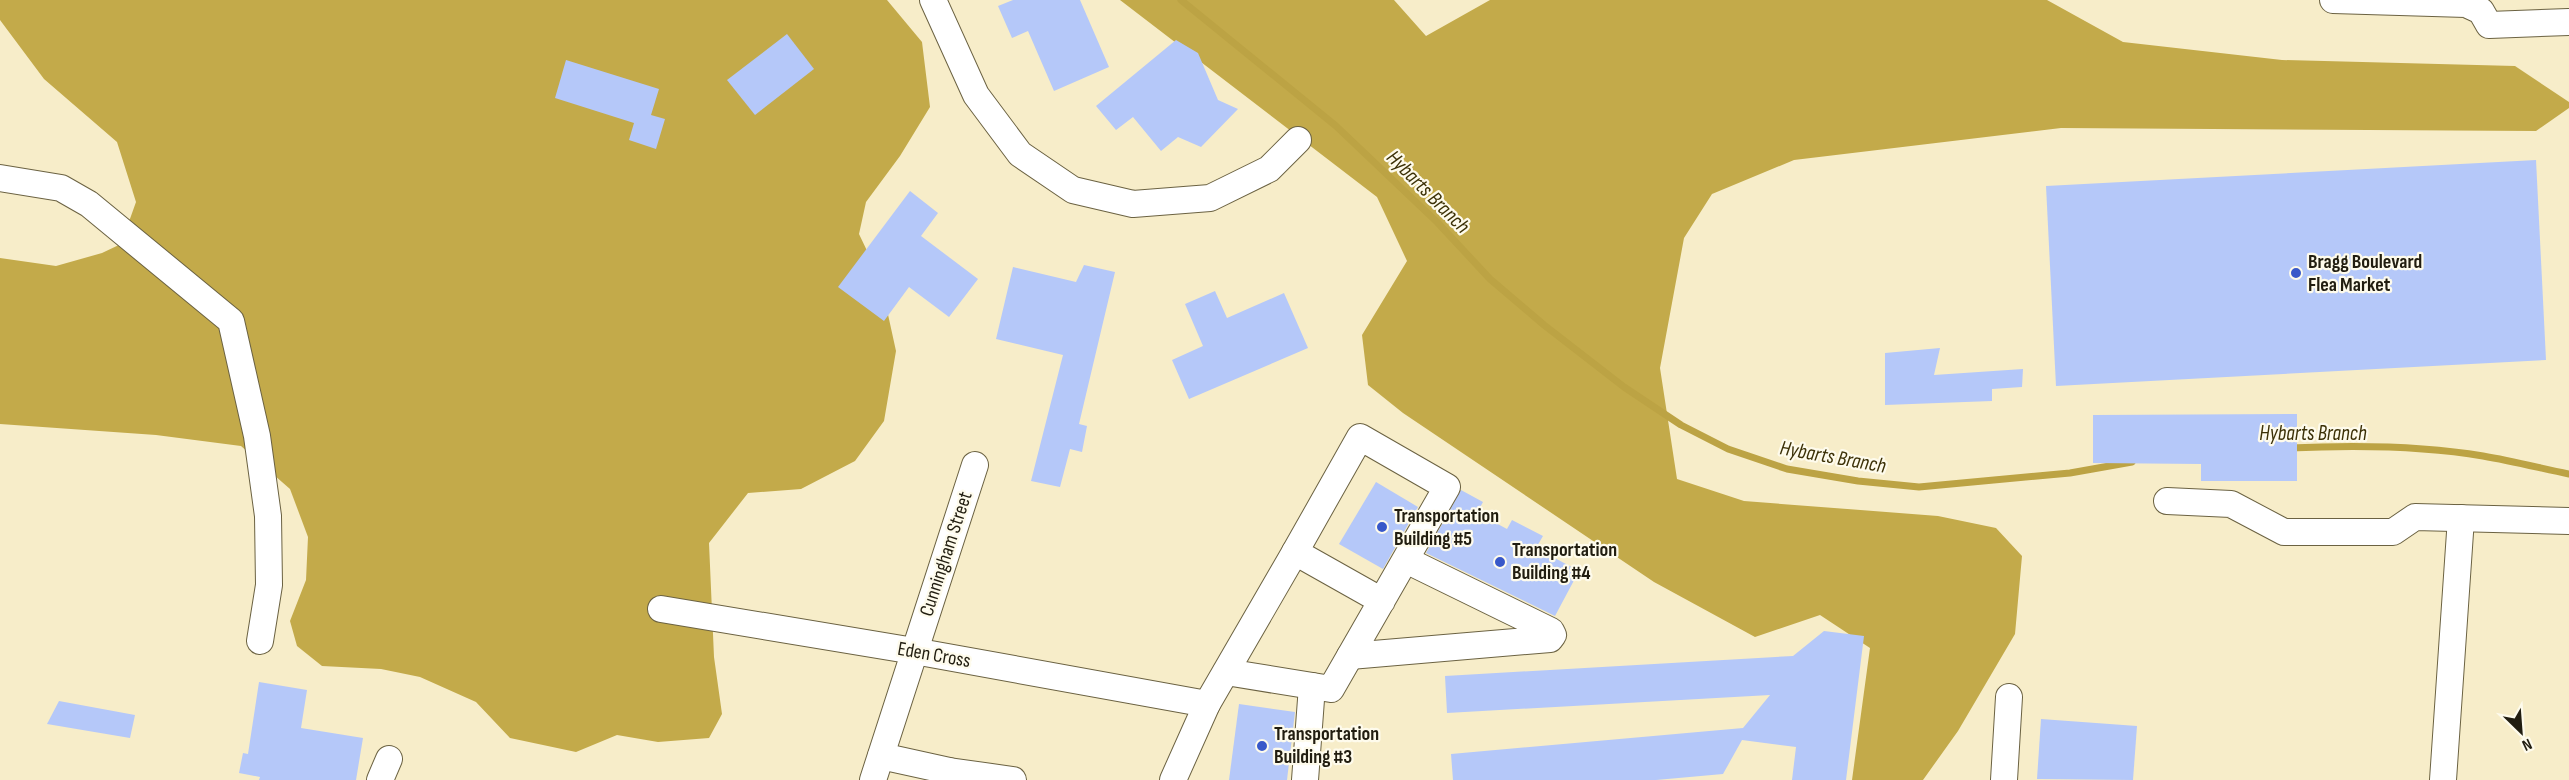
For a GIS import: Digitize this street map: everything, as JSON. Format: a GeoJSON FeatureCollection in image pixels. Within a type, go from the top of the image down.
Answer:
{"type":"FeatureCollection","features":[{"type":"Feature","properties":{"kind":"street"},"geometry":{"type":"LineString","coordinates":[[933,0],[976,95],[1020,154],[1073,190],[1133,204],[1210,198],[1269,169],[1298,140]]}},
{"type":"Feature","properties":{"kind":"street"},"geometry":{"type":"LineString","coordinates":[[2333,0],[2466,4],[2481,11],[2489,26],[2569,22]]}},
{"type":"Feature","properties":{"kind":"street"},"geometry":{"type":"LineString","coordinates":[[0,178],[61,188],[89,204],[231,321],[257,436],[268,516],[269,585],[260,641]]}},
{"type":"Feature","properties":{"kind":"street"},"geometry":{"type":"LineString","coordinates":[[1173,780],[1207,704],[1360,437],[1447,487],[1331,689],[1226,672]]}},
{"type":"Feature","properties":{"kind":"street","name":"Cunningham Street"},"geometry":{"type":"LineString","coordinates":[[877,768],[975,465]]}},
{"type":"Feature","properties":{"kind":"street"},"geometry":{"type":"LineString","coordinates":[[2167,501],[2231,504],[2284,532],[2393,532],[2415,517],[2569,521]]}},
{"type":"Feature","properties":{"kind":"street"},"geometry":{"type":"LineString","coordinates":[[2443,780],[2461,518]]}},
{"type":"Feature","properties":{"kind":"street"},"geometry":{"type":"LineString","coordinates":[[1295,552],[1382,601]]}},
{"type":"Feature","properties":{"kind":"street"},"geometry":{"type":"LineString","coordinates":[[1350,656],[1550,639],[1553,635],[1551,631],[1406,560]]}},
{"type":"Feature","properties":{"kind":"street","name":"Eden Cross"},"geometry":{"type":"LineString","coordinates":[[661,609],[914,651],[1207,704]]}},
{"type":"Feature","properties":{"kind":"street"},"geometry":{"type":"LineString","coordinates":[[1305,780],[1312,686]]}},
{"type":"Feature","properties":{"kind":"street"},"geometry":{"type":"LineString","coordinates":[[2004,780],[2009,697]]}},
{"type":"Feature","properties":{"kind":"street"},"geometry":{"type":"LineString","coordinates":[[877,768],[1014,780]]}},
{"type":"Feature","properties":{"kind":"shaded area"},"geometry":{"type":"Polygon","coordinates":[[[0,0],[887,0],[922,42],[930,107],[900,156],[866,202],[859,234],[880,278],[896,351],[884,421],[855,461],[801,489],[748,493],[709,543],[714,657],[722,714],[709,738],[658,742],[617,735],[576,752],[510,738],[476,702],[420,677],[381,669],[322,666],[297,646],[290,621],[306,580],[308,537],[290,489],[241,446],[156,435],[0,424],[0,258],[56,266],[102,253],[121,244],[136,202],[117,142],[44,79],[0,20],[0,0]]]}},
{"type":"Feature","properties":{"kind":"shaded area"},"geometry":{"type":"Polygon","coordinates":[[[1120,0],[1394,0],[1426,36],[1490,0],[2047,0],[2123,42],[2282,60],[2515,66],[2569,102],[2569,108],[2536,131],[2061,128],[1794,160],[1712,194],[1684,238],[1660,368],[1677,479],[1744,501],[1938,516],[1996,528],[2022,556],[2015,634],[1958,731],[1923,780],[1852,780],[1870,648],[1820,615],[1755,637],[1654,582],[1403,413],[1368,385],[1362,335],[1407,261],[1377,197],[1120,0]]]}},
{"type":"Feature","properties":{"kind":"building"},"geometry":{"type":"Polygon","coordinates":[[[1013,0],[1080,0],[1109,67],[1054,91],[1028,31],[1012,38],[998,6],[1013,0]]]}},
{"type":"Feature","properties":{"kind":"building"},"geometry":{"type":"Polygon","coordinates":[[[787,34],[814,69],[755,115],[727,80],[787,34]]]}},
{"type":"Feature","properties":{"kind":"building"},"geometry":{"type":"Polygon","coordinates":[[[1176,40],[1198,53],[1218,100],[1238,109],[1201,147],[1178,137],[1161,151],[1133,117],[1116,130],[1096,106],[1176,40]]]}},
{"type":"Feature","properties":{"kind":"building"},"geometry":{"type":"Polygon","coordinates":[[[566,60],[659,89],[651,115],[665,119],[656,149],[629,140],[634,123],[555,98],[566,60]]]}},
{"type":"Feature","properties":{"kind":"building","name":"Bragg Boulevard Flea Market"},"geometry":{"type":"Polygon","coordinates":[[[2536,160],[2546,360],[2056,386],[2046,186],[2536,160]]]}},
{"type":"Feature","properties":{"kind":"building"},"geometry":{"type":"Polygon","coordinates":[[[910,191],[938,213],[921,236],[978,279],[949,317],[909,287],[884,321],[838,287],[910,191]]]}},
{"type":"Feature","properties":{"kind":"building"},"geometry":{"type":"Polygon","coordinates":[[[1084,265],[1115,272],[1079,424],[1087,426],[1082,452],[1070,449],[1060,487],[1031,481],[1063,355],[996,339],[1013,267],[1076,282],[1084,265]]]}},
{"type":"Feature","properties":{"kind":"building"},"geometry":{"type":"Polygon","coordinates":[[[1215,291],[1227,318],[1284,293],[1308,348],[1189,399],[1172,360],[1203,346],[1185,304],[1215,291]]]}},
{"type":"Feature","properties":{"kind":"building"},"geometry":{"type":"Polygon","coordinates":[[[1940,348],[1934,375],[2023,369],[2022,387],[1992,389],[1992,401],[1885,405],[1885,353],[1940,348]]]}},
{"type":"Feature","properties":{"kind":"building"},"geometry":{"type":"Polygon","coordinates":[[[2297,414],[2297,481],[2201,481],[2201,464],[2093,463],[2093,415],[2297,414]]]}},
{"type":"Feature","properties":{"kind":"building","name":"Transportation Building #5"},"geometry":{"type":"Polygon","coordinates":[[[1376,482],[1418,507],[1383,569],[1339,544],[1376,482]]]}},
{"type":"Feature","properties":{"kind":"building","name":"Transportation Building #4"},"geometry":{"type":"Polygon","coordinates":[[[1461,490],[1483,502],[1477,513],[1507,529],[1512,520],[1543,536],[1536,548],[1579,571],[1555,616],[1426,553],[1461,490]]]}},
{"type":"Feature","properties":{"kind":"building"},"geometry":{"type":"Polygon","coordinates":[[[1824,631],[1864,636],[1846,780],[1792,780],[1796,747],[1742,740],[1723,774],[1656,780],[1453,780],[1451,754],[1743,728],[1770,695],[1447,713],[1445,676],[1793,656],[1824,631]]]}},
{"type":"Feature","properties":{"kind":"building"},"geometry":{"type":"Polygon","coordinates":[[[259,682],[307,690],[301,728],[363,738],[356,780],[259,780],[260,777],[239,773],[243,753],[248,754],[259,682]]]}},
{"type":"Feature","properties":{"kind":"building"},"geometry":{"type":"Polygon","coordinates":[[[59,701],[135,715],[130,738],[47,724],[59,701]]]}},
{"type":"Feature","properties":{"kind":"building","name":"Transportation Building #3"},"geometry":{"type":"Polygon","coordinates":[[[1239,704],[1295,712],[1287,780],[1229,780],[1239,704]]]}},
{"type":"Feature","properties":{"kind":"building"},"geometry":{"type":"Polygon","coordinates":[[[2041,719],[2137,726],[2133,780],[2037,779],[2041,719]]]}},
{"type":"Feature","properties":{"kind":"waterway","name":"Hybarts Branch"},"geometry":{"type":"LineString","coordinates":[[1181,0],[1336,126],[1437,222],[1490,279],[1544,325],[1624,387],[1681,425],[1728,449],[1787,469],[1858,481],[1919,487],[2070,473],[2132,462]]}},
{"type":"Feature","properties":{"kind":"waterway","name":"Hybarts Branch"},"geometry":{"type":"LineString","coordinates":[[2289,448],[2362,446],[2459,452],[2569,474]]}},
{"type":"Feature","properties":{"kind":"place","name":"Bragg Boulevard Flea Market"},"geometry":{"type":"Point","coordinates":[2296,273]}},
{"type":"Feature","properties":{"kind":"place","name":"Transportation Building #5"},"geometry":{"type":"Point","coordinates":[1382,527]}},
{"type":"Feature","properties":{"kind":"place","name":"Transportation Building #4"},"geometry":{"type":"Point","coordinates":[1500,562]}},
{"type":"Feature","properties":{"kind":"place","name":"Transportation Building #3"},"geometry":{"type":"Point","coordinates":[1262,746]}}]}
